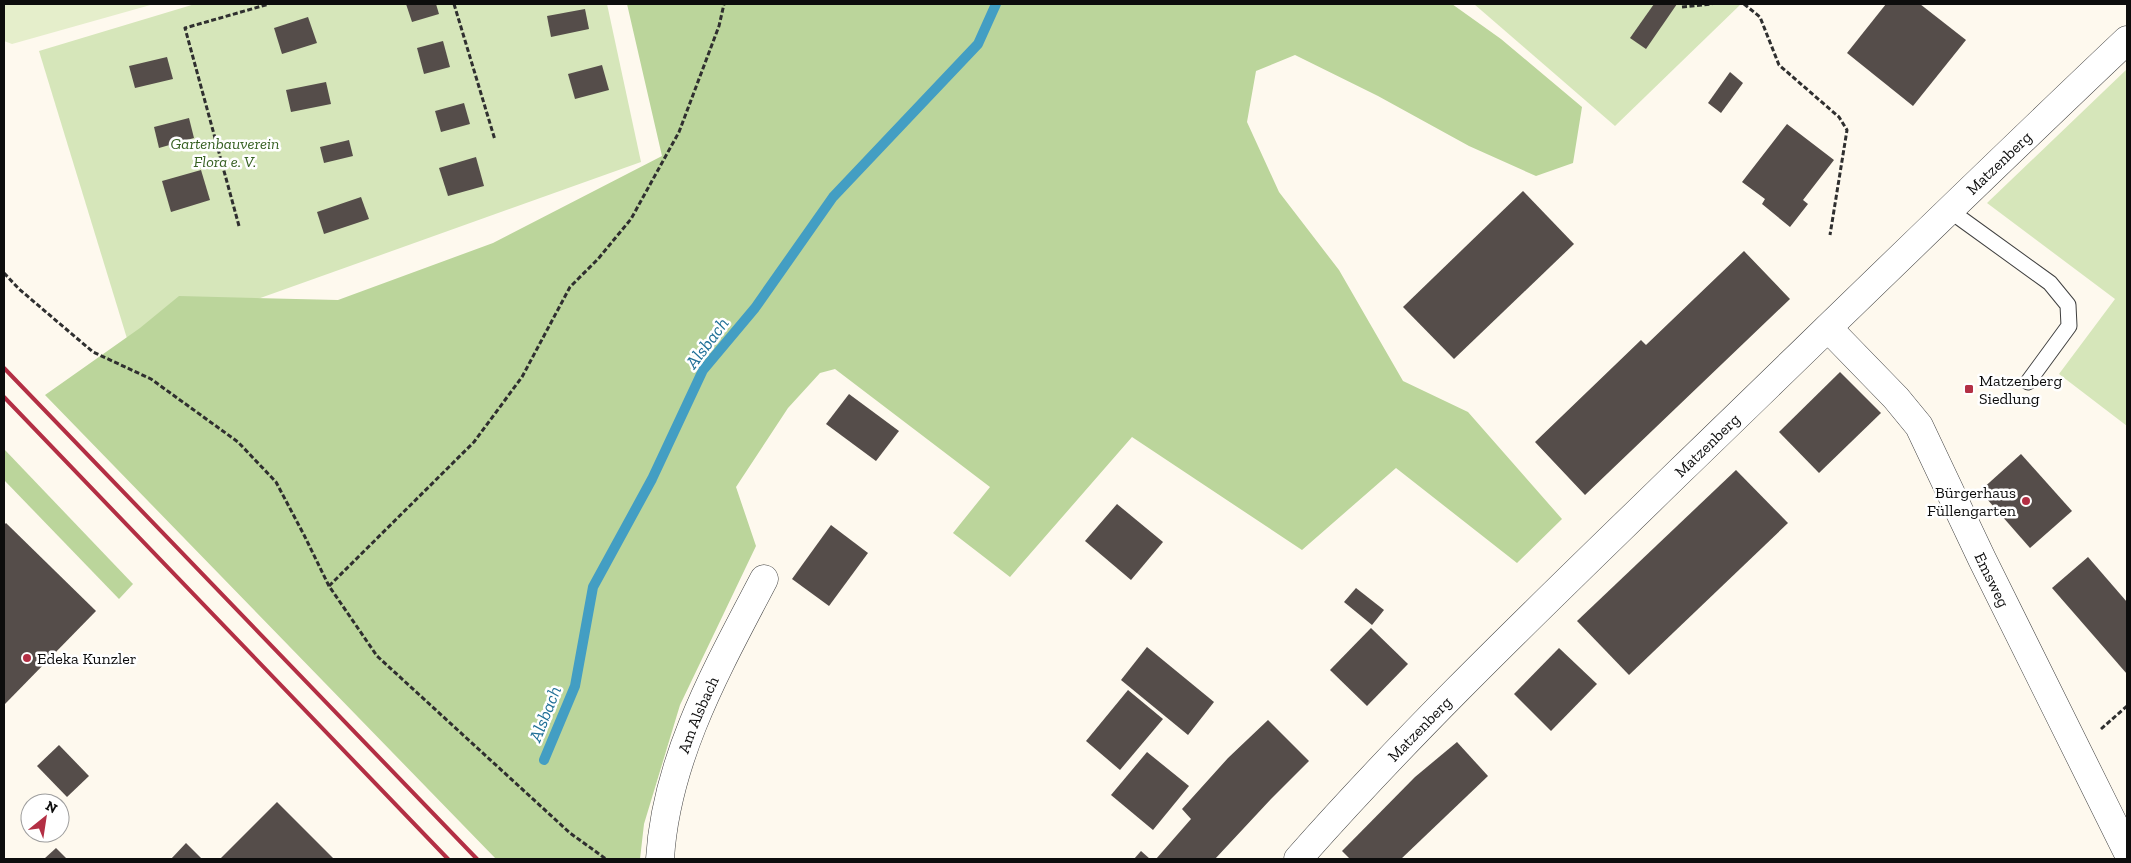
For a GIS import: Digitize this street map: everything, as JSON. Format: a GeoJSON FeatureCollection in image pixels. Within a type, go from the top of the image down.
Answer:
{"type":"FeatureCollection","features":[{"type":"Feature","properties":{"kind":"street","name":"Matzenberg"},"geometry":{"type":"LineString","coordinates":[[1298,859],[1354,796],[1498,651],[1948,210],[2127,40]]}},
{"type":"Feature","properties":{"kind":"street","name":"Emsweg"},"geometry":{"type":"LineString","coordinates":[[1828,328],[1896,398],[1919,426],[1982,559],[2127,851]]}},
{"type":"Feature","properties":{"kind":"street","name":"Am Alsbach"},"geometry":{"type":"LineString","coordinates":[[660,859],[662,830],[682,750],[719,665],[764,579]]}},
{"type":"Feature","properties":{"kind":"lane"},"geometry":{"type":"LineString","coordinates":[[1948,210],[2050,283],[2068,304],[2069,326],[2028,382]]}},
{"type":"Feature","properties":{"kind":"path"},"geometry":{"type":"LineString","coordinates":[[239,226],[185,28],[269,4]]}},
{"type":"Feature","properties":{"kind":"path"},"geometry":{"type":"LineString","coordinates":[[454,4],[495,140]]}},
{"type":"Feature","properties":{"kind":"path"},"geometry":{"type":"LineString","coordinates":[[328,586],[474,442],[522,378],[570,287],[598,260],[631,219],[679,132],[719,26],[724,4]]}},
{"type":"Feature","properties":{"kind":"path"},"geometry":{"type":"LineString","coordinates":[[1682,7],[1712,4]]}},
{"type":"Feature","properties":{"kind":"path"},"geometry":{"type":"LineString","coordinates":[[1744,4],[1760,17],[1779,65],[1839,117],[1847,130],[1830,235]]}},
{"type":"Feature","properties":{"kind":"path"},"geometry":{"type":"LineString","coordinates":[[4,273],[19,289],[93,352],[151,378],[238,442],[276,482],[328,586],[377,656],[570,833],[606,859]]}},
{"type":"Feature","properties":{"kind":"green space"},"geometry":{"type":"Polygon","coordinates":[[[4,4],[154,4],[12,44],[4,41],[4,4]]]}},
{"type":"Feature","properties":{"kind":"green space","name":"Gartenbauverein Flora e. V."},"geometry":{"type":"Polygon","coordinates":[[[195,4],[607,4],[641,162],[129,345],[39,51],[195,4]]]}},
{"type":"Feature","properties":{"kind":"green space"},"geometry":{"type":"Polygon","coordinates":[[[627,4],[1452,4],[1501,39],[1582,107],[1573,163],[1536,176],[1469,146],[1378,96],[1295,55],[1256,71],[1247,122],[1279,192],[1339,270],[1403,381],[1468,412],[1562,519],[1517,563],[1396,468],[1302,550],[1132,437],[1010,577],[953,533],[990,487],[835,369],[820,373],[788,408],[736,487],[756,546],[680,705],[644,824],[640,859],[496,859],[45,395],[140,328],[179,296],[338,300],[493,243],[662,156],[627,4]]]}},
{"type":"Feature","properties":{"kind":"green space"},"geometry":{"type":"Polygon","coordinates":[[[1474,4],[1741,4],[1615,126],[1474,4]]]}},
{"type":"Feature","properties":{"kind":"green space"},"geometry":{"type":"Polygon","coordinates":[[[2127,69],[2127,426],[2059,374],[2115,299],[1987,203],[2127,69]]]}},
{"type":"Feature","properties":{"kind":"green space"},"geometry":{"type":"Polygon","coordinates":[[[4,449],[133,584],[119,599],[4,480],[4,449]]]}},
{"type":"Feature","properties":{"kind":"building"},"geometry":{"type":"Polygon","coordinates":[[[406,4],[436,4],[439,14],[412,22],[406,4]]]}},
{"type":"Feature","properties":{"kind":"building"},"geometry":{"type":"Polygon","coordinates":[[[1654,4],[1677,4],[1646,49],[1630,38],[1654,4]]]}},
{"type":"Feature","properties":{"kind":"building"},"geometry":{"type":"Polygon","coordinates":[[[1886,4],[1920,4],[1966,40],[1913,106],[1847,53],[1886,4]]]}},
{"type":"Feature","properties":{"kind":"building"},"geometry":{"type":"Polygon","coordinates":[[[585,9],[589,29],[551,37],[547,16],[585,9]]]}},
{"type":"Feature","properties":{"kind":"building"},"geometry":{"type":"Polygon","coordinates":[[[308,17],[317,43],[282,54],[274,28],[308,17]]]}},
{"type":"Feature","properties":{"kind":"building"},"geometry":{"type":"Polygon","coordinates":[[[443,41],[450,67],[424,74],[417,48],[443,41]]]}},
{"type":"Feature","properties":{"kind":"building"},"geometry":{"type":"Polygon","coordinates":[[[167,57],[173,79],[135,88],[129,66],[167,57]]]}},
{"type":"Feature","properties":{"kind":"building"},"geometry":{"type":"Polygon","coordinates":[[[602,65],[609,90],[575,99],[568,74],[602,65]]]}},
{"type":"Feature","properties":{"kind":"building"},"geometry":{"type":"Polygon","coordinates":[[[1730,72],[1743,83],[1721,113],[1708,103],[1730,72]]]}},
{"type":"Feature","properties":{"kind":"building"},"geometry":{"type":"Polygon","coordinates":[[[326,82],[331,104],[291,112],[286,90],[326,82]]]}},
{"type":"Feature","properties":{"kind":"building"},"geometry":{"type":"Polygon","coordinates":[[[464,103],[470,124],[441,132],[435,111],[464,103]]]}},
{"type":"Feature","properties":{"kind":"building"},"geometry":{"type":"Polygon","coordinates":[[[189,118],[194,138],[159,148],[154,127],[189,118]]]}},
{"type":"Feature","properties":{"kind":"building"},"geometry":{"type":"Polygon","coordinates":[[[1787,124],[1834,160],[1803,200],[1808,204],[1790,227],[1762,204],[1765,199],[1742,182],[1787,124]]]}},
{"type":"Feature","properties":{"kind":"building"},"geometry":{"type":"Polygon","coordinates":[[[349,140],[353,156],[324,163],[320,147],[349,140]]]}},
{"type":"Feature","properties":{"kind":"building"},"geometry":{"type":"Polygon","coordinates":[[[476,157],[484,186],[448,196],[439,168],[476,157]]]}},
{"type":"Feature","properties":{"kind":"building"},"geometry":{"type":"Polygon","coordinates":[[[201,170],[210,200],[171,212],[162,181],[201,170]]]}},
{"type":"Feature","properties":{"kind":"building"},"geometry":{"type":"Polygon","coordinates":[[[1523,191],[1574,244],[1454,359],[1403,307],[1523,191]]]}},
{"type":"Feature","properties":{"kind":"building"},"geometry":{"type":"Polygon","coordinates":[[[361,197],[369,219],[324,234],[317,212],[361,197]]]}},
{"type":"Feature","properties":{"kind":"building"},"geometry":{"type":"Polygon","coordinates":[[[1744,251],[1790,299],[1585,495],[1535,442],[1641,340],[1646,345],[1744,251]]]}},
{"type":"Feature","properties":{"kind":"building"},"geometry":{"type":"Polygon","coordinates":[[[1840,372],[1881,413],[1819,473],[1779,432],[1840,372]]]}},
{"type":"Feature","properties":{"kind":"building"},"geometry":{"type":"Polygon","coordinates":[[[849,394],[899,431],[876,461],[826,424],[849,394]]]}},
{"type":"Feature","properties":{"kind":"building","name":"Bürgerhaus Füllengarten"},"geometry":{"type":"Polygon","coordinates":[[[2021,454],[2072,511],[2030,548],[1980,491],[2021,454]]]}},
{"type":"Feature","properties":{"kind":"building"},"geometry":{"type":"Polygon","coordinates":[[[1736,470],[1788,523],[1629,675],[1577,621],[1736,470]]]}},
{"type":"Feature","properties":{"kind":"building"},"geometry":{"type":"Polygon","coordinates":[[[1117,504],[1163,542],[1131,580],[1085,541],[1117,504]]]}},
{"type":"Feature","properties":{"kind":"building","name":"Edeka Kunzler"},"geometry":{"type":"Polygon","coordinates":[[[6,523],[96,611],[4,705],[4,525],[6,523]]]}},
{"type":"Feature","properties":{"kind":"building"},"geometry":{"type":"Polygon","coordinates":[[[831,525],[868,553],[829,606],[792,579],[831,525]]]}},
{"type":"Feature","properties":{"kind":"building"},"geometry":{"type":"Polygon","coordinates":[[[2088,557],[2127,602],[2127,674],[2052,588],[2088,557]]]}},
{"type":"Feature","properties":{"kind":"building"},"geometry":{"type":"Polygon","coordinates":[[[1356,588],[1384,610],[1372,625],[1344,602],[1356,588]]]}},
{"type":"Feature","properties":{"kind":"building"},"geometry":{"type":"Polygon","coordinates":[[[1371,628],[1408,664],[1367,706],[1330,670],[1371,628]]]}},
{"type":"Feature","properties":{"kind":"building"},"geometry":{"type":"Polygon","coordinates":[[[1147,647],[1214,702],[1188,735],[1121,680],[1147,647]]]}},
{"type":"Feature","properties":{"kind":"building"},"geometry":{"type":"Polygon","coordinates":[[[1559,648],[1597,684],[1551,731],[1514,694],[1559,648]]]}},
{"type":"Feature","properties":{"kind":"building"},"geometry":{"type":"Polygon","coordinates":[[[1128,690],[1163,719],[1120,770],[1086,741],[1128,690]]]}},
{"type":"Feature","properties":{"kind":"building"},"geometry":{"type":"Polygon","coordinates":[[[1268,720],[1309,761],[1215,859],[1156,859],[1191,819],[1182,809],[1228,758],[1268,720]]]}},
{"type":"Feature","properties":{"kind":"building"},"geometry":{"type":"Polygon","coordinates":[[[1457,742],[1488,776],[1401,859],[1350,859],[1342,851],[1415,777],[1457,742]]]}},
{"type":"Feature","properties":{"kind":"building"},"geometry":{"type":"Polygon","coordinates":[[[59,745],[89,776],[70,794],[63,793],[37,766],[59,745]]]}},
{"type":"Feature","properties":{"kind":"building"},"geometry":{"type":"Polygon","coordinates":[[[1147,752],[1189,786],[1153,830],[1111,795],[1147,752]]]}},
{"type":"Feature","properties":{"kind":"building"},"geometry":{"type":"Polygon","coordinates":[[[277,802],[334,859],[220,859],[277,802]]]}},
{"type":"Feature","properties":{"kind":"building"},"geometry":{"type":"Polygon","coordinates":[[[186,843],[202,859],[171,859],[186,843]]]}},
{"type":"Feature","properties":{"kind":"building"},"geometry":{"type":"Polygon","coordinates":[[[56,848],[67,859],[44,859],[56,848]]]}},
{"type":"Feature","properties":{"kind":"building"},"geometry":{"type":"Polygon","coordinates":[[[1141,851],[1150,859],[1134,859],[1141,851]]]}},
{"type":"Feature","properties":{"kind":"waterway","name":"Alsbach"},"geometry":{"type":"LineString","coordinates":[[544,760],[575,686],[593,587],[652,479],[703,370],[755,308],[833,197],[978,44],[996,4]]}},
{"type":"Feature","properties":{"kind":"railway"},"geometry":{"type":"LineString","coordinates":[[4,368],[477,859]]}},
{"type":"Feature","properties":{"kind":"railway"},"geometry":{"type":"LineString","coordinates":[[4,397],[448,859]]}},
{"type":"Feature","properties":{"kind":"place","name":"Matzenberg Siedlung"},"geometry":{"type":"Point","coordinates":[1969,389]}},
{"type":"Feature","properties":{"kind":"place","name":"Bürgerhaus Füllengarten"},"geometry":{"type":"Point","coordinates":[2026,501]}},
{"type":"Feature","properties":{"kind":"place","name":"Edeka Kunzler"},"geometry":{"type":"Point","coordinates":[27,658]}}]}
